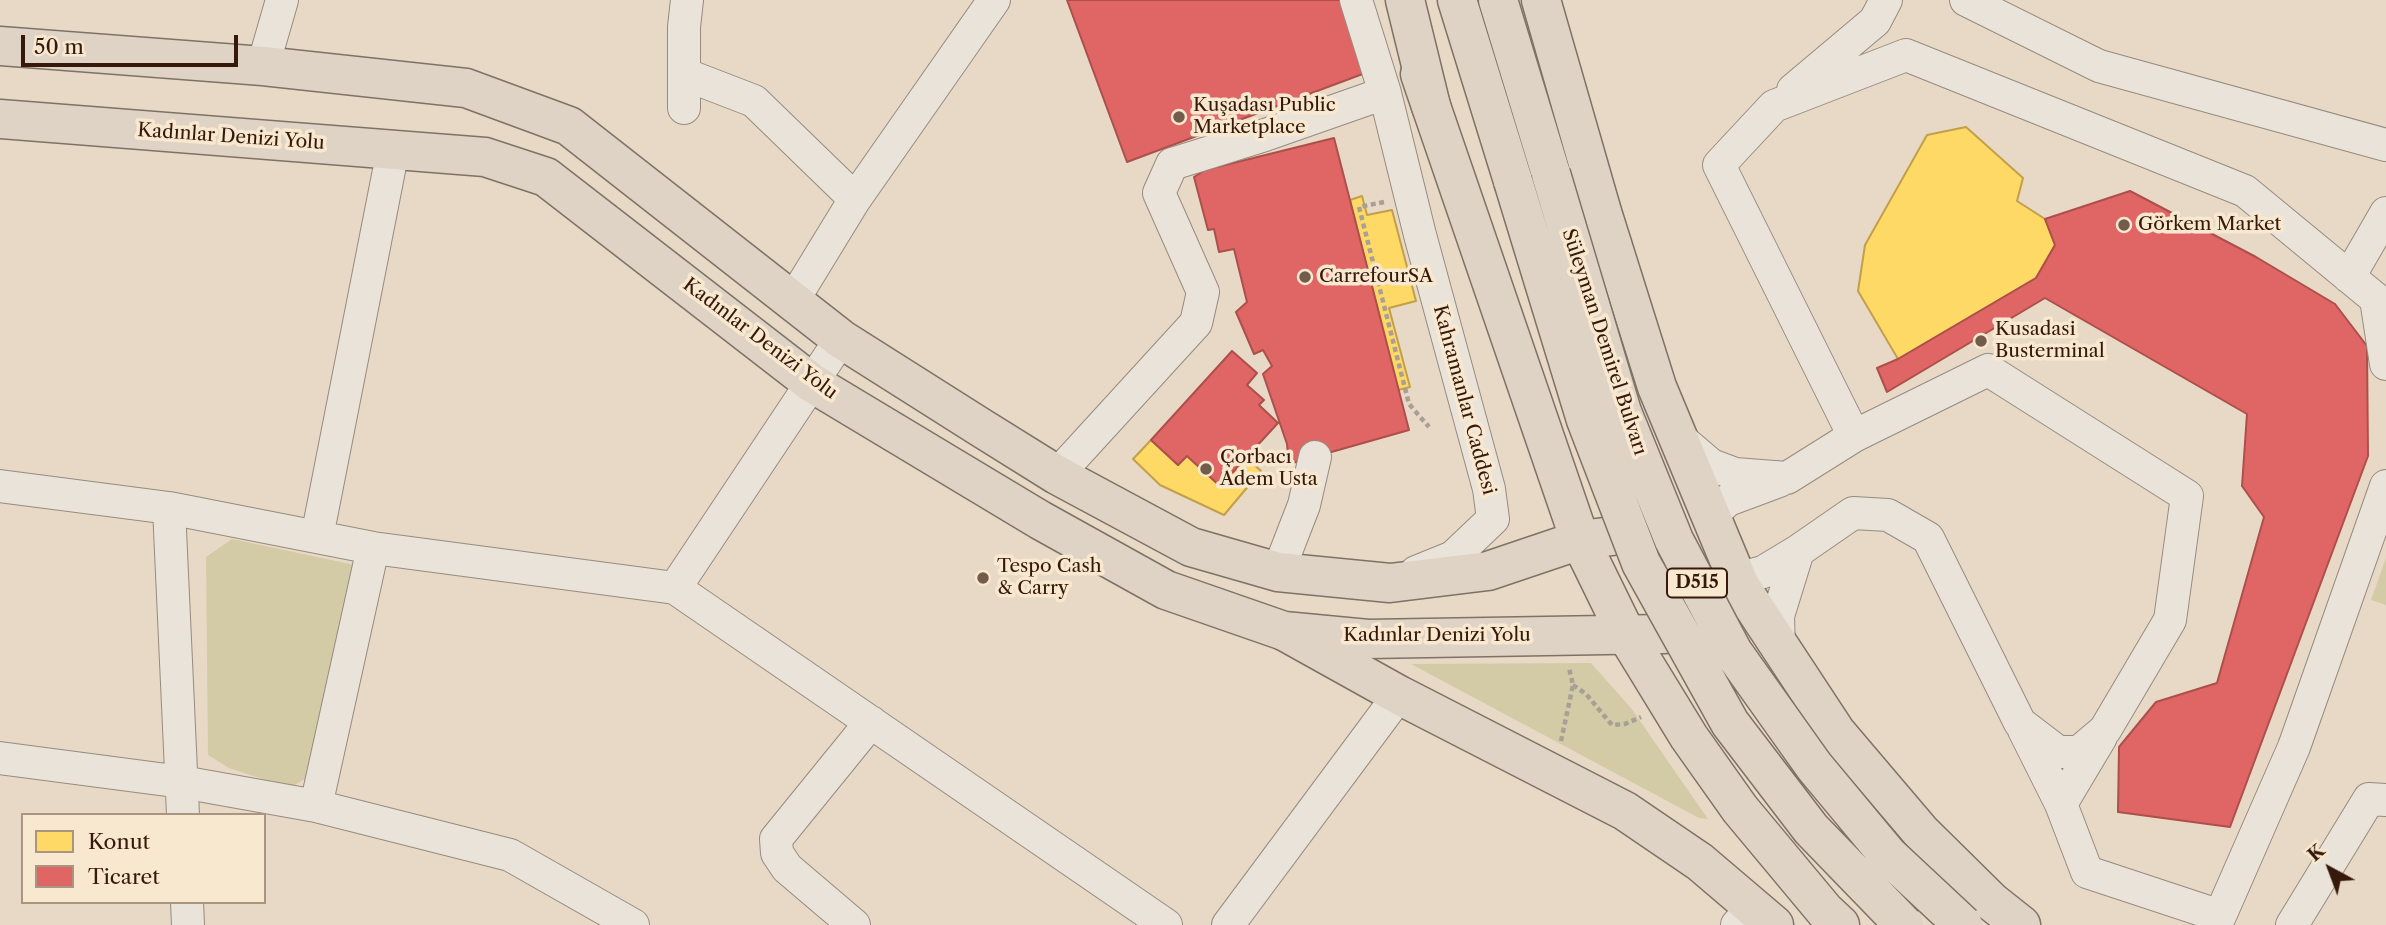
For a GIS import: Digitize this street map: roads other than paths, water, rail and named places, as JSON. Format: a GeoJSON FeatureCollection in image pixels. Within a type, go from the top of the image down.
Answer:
{"type":"FeatureCollection","features":[{"type":"Feature","properties":{"kind":"main road"},"geometry":{"type":"LineString","coordinates":[[1394,0],[1580,540],[1626,634],[1689,737],[1740,809],[1825,911],[1840,925]]}},
{"type":"Feature","properties":{"kind":"main road"},"geometry":{"type":"LineString","coordinates":[[1405,0],[1431,106]]}},
{"type":"Feature","properties":{"kind":"main road","name":"Süleyman Demirel Bulvarı"},"geometry":{"type":"LineString","coordinates":[[1457,0],[1586,419],[1641,563],[1730,723],[1811,829],[1904,925]]}},
{"type":"Feature","properties":{"kind":"main road","name":"Süleyman Demirel Bulvarı"},"geometry":{"type":"LineString","coordinates":[[1498,0],[1622,412],[1674,540],[1733,652],[1814,766],[1888,855],[1963,925]]}},
{"type":"Feature","properties":{"kind":"main road"},"geometry":{"type":"LineString","coordinates":[[1541,0],[1598,200],[1657,387],[1739,582],[1779,648],[1836,732],[1921,832],[1992,902],[2021,925]]}},
{"type":"Feature","properties":{"kind":"main road"},"geometry":{"type":"LineString","coordinates":[[0,46],[263,66],[466,88],[569,126],[841,339],[1057,475],[1191,547],[1278,572],[1390,583],[1488,571],[1580,540],[1645,532],[1708,512]]}},
{"type":"Feature","properties":{"kind":"main road"},"geometry":{"type":"LineString","coordinates":[[0,72],[408,103],[569,126]]}},
{"type":"Feature","properties":{"kind":"main road"},"geometry":{"type":"LineString","coordinates":[[0,97],[324,122],[485,144],[546,177]]}},
{"type":"Feature","properties":{"kind":"main road","name":"Kadınlar Denizi Yolu"},"geometry":{"type":"LineString","coordinates":[[0,120],[485,157],[546,177],[812,383],[1040,520],[1166,590],[1284,631],[1368,639],[1665,634],[1689,627],[1725,605],[1739,582]]}},
{"type":"Feature","properties":{"kind":"main road"},"geometry":{"type":"LineString","coordinates":[[1464,573],[1527,540],[1551,513],[1550,456]]}},
{"type":"Feature","properties":{"kind":"main road"},"geometry":{"type":"LineString","coordinates":[[1284,631],[1399,695],[1625,811],[1700,862],[1755,919]]}},
{"type":"Feature","properties":{"kind":"main road"},"geometry":{"type":"LineString","coordinates":[[1740,809],[1738,784],[1743,759],[1758,740],[1774,730],[1798,724],[1836,732]]}},
{"type":"Feature","properties":{"kind":"street"},"geometry":{"type":"LineString","coordinates":[[263,66],[282,0]]}},
{"type":"Feature","properties":{"kind":"street"},"geometry":{"type":"LineString","coordinates":[[684,108],[687,0]]}},
{"type":"Feature","properties":{"kind":"street"},"geometry":{"type":"LineString","coordinates":[[792,302],[855,198],[994,0]]}},
{"type":"Feature","properties":{"kind":"street","name":"Kahramanlar Caddesi"},"geometry":{"type":"LineString","coordinates":[[1356,0],[1385,93],[1489,489],[1493,519],[1453,557],[1390,583]]}},
{"type":"Feature","properties":{"kind":"street"},"geometry":{"type":"LineString","coordinates":[[1966,0],[2099,66],[2386,145]]}},
{"type":"Feature","properties":{"kind":"street"},"geometry":{"type":"LineString","coordinates":[[1854,436],[1719,165],[1773,106],[1881,10],[1906,55],[2245,191],[2376,299],[2386,364]]}},
{"type":"Feature","properties":{"kind":"street"},"geometry":{"type":"LineString","coordinates":[[1773,106],[1906,55]]}},
{"type":"Feature","properties":{"kind":"street"},"geometry":{"type":"LineString","coordinates":[[684,74],[754,101],[855,198]]}},
{"type":"Feature","properties":{"kind":"street"},"geometry":{"type":"LineString","coordinates":[[1057,475],[1196,323],[1203,292],[1158,193],[1172,164],[1385,93]]}},
{"type":"Feature","properties":{"kind":"street"},"geometry":{"type":"LineString","coordinates":[[317,537],[393,150]]}},
{"type":"Feature","properties":{"kind":"street"},"geometry":{"type":"LineString","coordinates":[[2349,276],[2386,213]]}},
{"type":"Feature","properties":{"kind":"street"},"geometry":{"type":"LineString","coordinates":[[675,588],[841,339]]}},
{"type":"Feature","properties":{"kind":"street"},"geometry":{"type":"LineString","coordinates":[[1708,512],[1728,500],[1787,478],[1854,436],[1988,370],[2187,496],[2170,620],[2061,804]]}},
{"type":"Feature","properties":{"kind":"street"},"geometry":{"type":"LineString","coordinates":[[1657,387],[1678,439],[1711,466],[1735,474],[1787,478]]}},
{"type":"Feature","properties":{"kind":"street"},"geometry":{"type":"LineString","coordinates":[[1278,572],[1318,504],[1315,457]]}},
{"type":"Feature","properties":{"kind":"street"},"geometry":{"type":"LineString","coordinates":[[0,486],[169,508],[373,548],[675,588],[1166,925]]}},
{"type":"Feature","properties":{"kind":"street"},"geometry":{"type":"LineString","coordinates":[[1739,582],[1763,572],[1798,551],[1853,513],[1888,515],[1928,538],[2061,804],[2087,872],[2220,916],[2294,747],[2386,486]]}},
{"type":"Feature","properties":{"kind":"street"},"geometry":{"type":"LineString","coordinates":[[169,508],[183,813]]}},
{"type":"Feature","properties":{"kind":"street"},"geometry":{"type":"LineString","coordinates":[[316,806],[373,548]]}},
{"type":"Feature","properties":{"kind":"street"},"geometry":{"type":"LineString","coordinates":[[1779,648],[1778,616],[1798,551]]}},
{"type":"Feature","properties":{"kind":"street"},"geometry":{"type":"LineString","coordinates":[[1228,925],[1399,695]]}},
{"type":"Feature","properties":{"kind":"street"},"geometry":{"type":"LineString","coordinates":[[854,925],[787,868],[777,853],[776,839],[871,722]]}},
{"type":"Feature","properties":{"kind":"street"},"geometry":{"type":"LineString","coordinates":[[2020,723],[2058,752],[2078,752],[2105,730]]}},
{"type":"Feature","properties":{"kind":"street"},"geometry":{"type":"LineString","coordinates":[[0,758],[182,782],[316,806],[510,855],[627,923]]}},
{"type":"Feature","properties":{"kind":"street"},"geometry":{"type":"LineString","coordinates":[[2292,925],[2369,799],[2386,800]]}},
{"type":"Feature","properties":{"kind":"street"},"geometry":{"type":"LineString","coordinates":[[187,904],[188,925]]}},
{"type":"Feature","properties":{"kind":"place","name":"Kuşadası Public Marketplace"},"geometry":{"type":"Point","coordinates":[1179,117]}},
{"type":"Feature","properties":{"kind":"place","name":"Görkem Market"},"geometry":{"type":"Point","coordinates":[2124,225]}},
{"type":"Feature","properties":{"kind":"place","name":"CarrefourSA"},"geometry":{"type":"Point","coordinates":[1305,277]}},
{"type":"Feature","properties":{"kind":"place","name":"Kusadasi Busterminal"},"geometry":{"type":"Point","coordinates":[1981,341]}},
{"type":"Feature","properties":{"kind":"place","name":"Çorbacı Adem Usta"},"geometry":{"type":"Point","coordinates":[1206,469]}},
{"type":"Feature","properties":{"kind":"place","name":"Tespo Cash & Carry"},"geometry":{"type":"Point","coordinates":[983,578]}}]}
